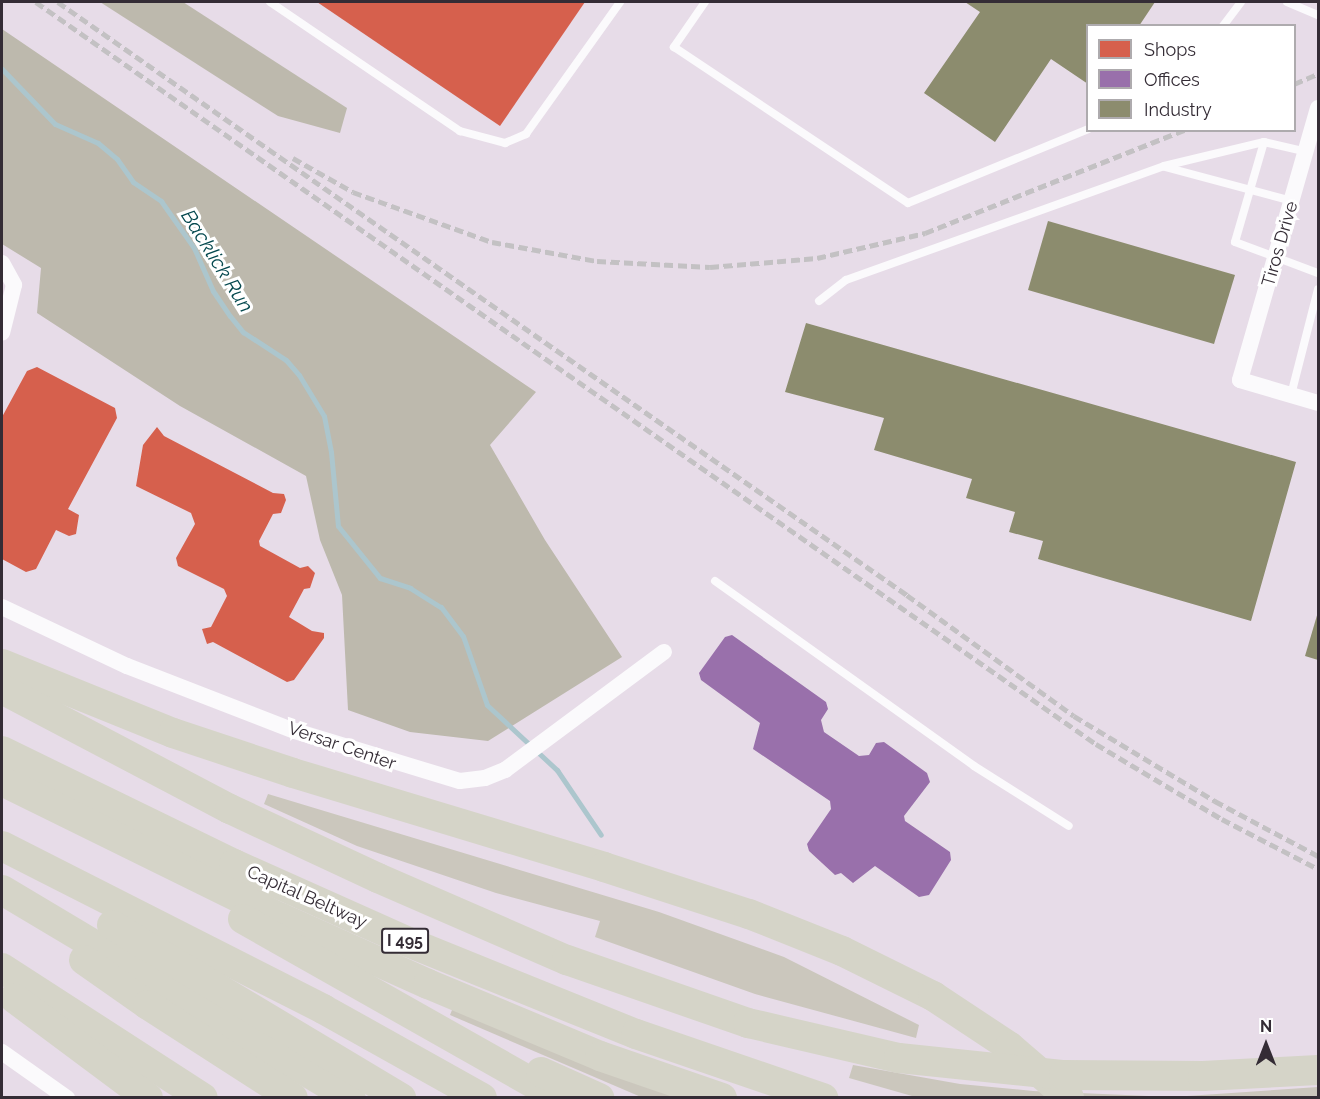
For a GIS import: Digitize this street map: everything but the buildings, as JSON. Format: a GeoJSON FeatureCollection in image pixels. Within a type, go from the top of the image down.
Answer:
{"type":"FeatureCollection","features":[{"type":"Feature","properties":{"kind":"highway"},"geometry":{"type":"LineString","coordinates":[[2,664],[173,733],[430,816],[737,910],[842,951],[933,996],[1010,1047],[1069,1098]]}},
{"type":"Feature","properties":{"kind":"highway"},"geometry":{"type":"LineString","coordinates":[[2,689],[230,809],[378,878],[567,960],[748,1023],[898,1058],[1064,1075],[1203,1076],[1318,1070]]}},
{"type":"Feature","properties":{"kind":"highway","name":"Capital Beltway"},"geometry":{"type":"LineString","coordinates":[[2,751],[234,864],[408,942],[636,1034],[823,1098]]}},
{"type":"Feature","properties":{"kind":"highway"},"geometry":{"type":"LineString","coordinates":[[2,781],[54,808],[428,984],[600,1056],[722,1098]]}},
{"type":"Feature","properties":{"kind":"highway"},"geometry":{"type":"LineString","coordinates":[[54,808],[414,1017],[560,1098]]}},
{"type":"Feature","properties":{"kind":"highway"},"geometry":{"type":"LineString","coordinates":[[2,846],[323,1009],[482,1098]]}},
{"type":"Feature","properties":{"kind":"highway"},"geometry":{"type":"LineString","coordinates":[[2,859],[401,1098]]}},
{"type":"Feature","properties":{"kind":"highway"},"geometry":{"type":"LineString","coordinates":[[2,890],[351,1098]]}},
{"type":"Feature","properties":{"kind":"highway"},"geometry":{"type":"LineString","coordinates":[[2,900],[148,1005],[293,1098]]}},
{"type":"Feature","properties":{"kind":"highway"},"geometry":{"type":"LineString","coordinates":[[2,968],[203,1098]]}},
{"type":"Feature","properties":{"kind":"highway"},"geometry":{"type":"LineString","coordinates":[[2,989],[148,1098]]}},
{"type":"Feature","properties":{"kind":"highway"},"geometry":{"type":"LineString","coordinates":[[414,1017],[599,1098]]}},
{"type":"Feature","properties":{"kind":"street","name":"Tiros Drive"},"geometry":{"type":"LineString","coordinates":[[1291,395],[1240,380],[1318,108]]}},
{"type":"Feature","properties":{"kind":"street"},"geometry":{"type":"LineString","coordinates":[[2,263],[14,285],[2,333]]}},
{"type":"Feature","properties":{"kind":"street"},"geometry":{"type":"LineString","coordinates":[[1291,395],[1318,402]]}},
{"type":"Feature","properties":{"kind":"street","name":"Versar Center"},"geometry":{"type":"LineString","coordinates":[[2,607],[127,666],[295,731],[437,777],[460,782],[485,778],[520,759],[664,652]]}},
{"type":"Feature","properties":{"kind":"street"},"geometry":{"type":"LineString","coordinates":[[2,1052],[67,1098]]}},
{"type":"Feature","properties":{"kind":"lane"},"geometry":{"type":"LineString","coordinates":[[270,2],[460,131],[505,142],[526,134],[620,2]]}},
{"type":"Feature","properties":{"kind":"lane"},"geometry":{"type":"LineString","coordinates":[[705,2],[674,47],[908,203],[1086,130]]}},
{"type":"Feature","properties":{"kind":"lane"},"geometry":{"type":"LineString","coordinates":[[1225,24],[1242,2]]}},
{"type":"Feature","properties":{"kind":"lane"},"geometry":{"type":"LineString","coordinates":[[1287,2],[1318,15]]}},
{"type":"Feature","properties":{"kind":"lane"},"geometry":{"type":"LineString","coordinates":[[1264,142],[1235,242],[1318,273]]}},
{"type":"Feature","properties":{"kind":"lane"},"geometry":{"type":"LineString","coordinates":[[819,301],[846,280],[1164,166],[1264,142],[1307,152]]}},
{"type":"Feature","properties":{"kind":"lane"},"geometry":{"type":"LineString","coordinates":[[1164,166],[1292,201]]}},
{"type":"Feature","properties":{"kind":"lane"},"geometry":{"type":"LineString","coordinates":[[1291,395],[1318,289]]}},
{"type":"Feature","properties":{"kind":"lane"},"geometry":{"type":"LineString","coordinates":[[715,581],[974,766],[1069,826]]}},
{"type":"Feature","properties":{"kind":"shaded area"},"geometry":{"type":"Polygon","coordinates":[[[100,2],[183,2],[347,108],[340,133],[278,116],[100,2]]]}},
{"type":"Feature","properties":{"kind":"shaded area"},"geometry":{"type":"Polygon","coordinates":[[[2,29],[536,392],[490,445],[545,540],[622,657],[488,741],[410,732],[348,710],[342,595],[320,540],[306,476],[180,406],[37,313],[41,268],[2,244],[2,29]]]}},
{"type":"Feature","properties":{"kind":"shaded area"},"geometry":{"type":"Polygon","coordinates":[[[268,794],[659,912],[784,957],[919,1025],[916,1038],[755,994],[595,937],[600,921],[496,893],[357,846],[264,804],[268,794]]]}},
{"type":"Feature","properties":{"kind":"shaded area"},"geometry":{"type":"Polygon","coordinates":[[[454,1005],[698,1097],[641,1097],[450,1015],[454,1005]]]}},
{"type":"Feature","properties":{"kind":"shaded area"},"geometry":{"type":"Polygon","coordinates":[[[853,1065],[960,1084],[1033,1091],[1172,1097],[1318,1087],[1318,1097],[919,1098],[849,1078],[853,1065]]]}},
{"type":"Feature","properties":{"kind":"waterway","name":"Backlick Run"},"geometry":{"type":"LineString","coordinates":[[2,69],[55,124],[98,143],[117,159],[133,182],[161,201],[194,248],[213,291],[230,316],[243,332],[286,360],[299,375],[324,416],[331,452],[338,526],[380,578],[410,588],[441,607],[463,636],[487,705],[557,770],[601,835]]}},
{"type":"Feature","properties":{"kind":"railway"},"geometry":{"type":"LineString","coordinates":[[36,2],[1096,744],[1222,819],[1318,869]]}},
{"type":"Feature","properties":{"kind":"railway"},"geometry":{"type":"LineString","coordinates":[[58,2],[907,595],[1074,716],[1215,801],[1318,856]]}},
{"type":"Feature","properties":{"kind":"railway"},"geometry":{"type":"LineString","coordinates":[[1296,83],[1318,74]]}},
{"type":"Feature","properties":{"kind":"railway"},"geometry":{"type":"LineString","coordinates":[[293,158],[353,192],[492,242],[597,261],[710,267],[817,258],[925,233],[1179,132]]}}]}
